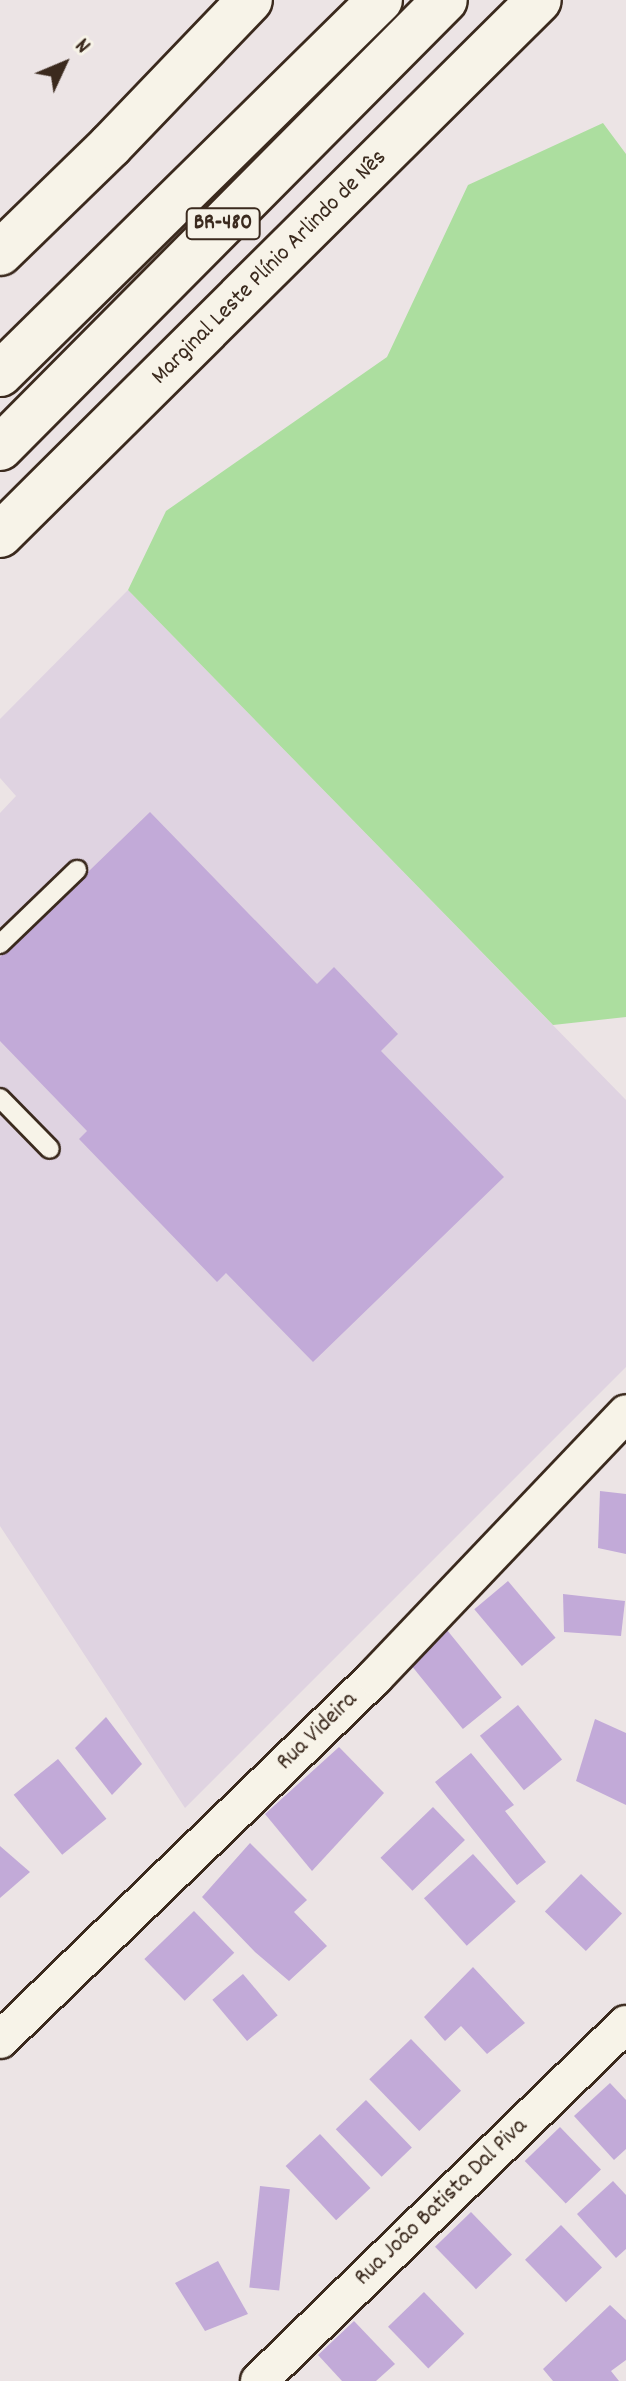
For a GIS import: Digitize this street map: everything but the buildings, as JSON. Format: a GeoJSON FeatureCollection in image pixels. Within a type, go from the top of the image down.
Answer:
{"type":"FeatureCollection","features":[{"type":"Feature","properties":{"kind":"main road"},"geometry":{"type":"LineString","coordinates":[[0,253],[110,146],[250,0]]}},
{"type":"Feature","properties":{"kind":"main road","name":"BR-480"},"geometry":{"type":"LineString","coordinates":[[0,374],[380,0]]}},
{"type":"Feature","properties":{"kind":"main road","name":"BR-480"},"geometry":{"type":"LineString","coordinates":[[0,448],[445,0]]}},
{"type":"Feature","properties":{"kind":"main road","name":"Marginal Leste Plínio Arlindo de Nês"},"geometry":{"type":"LineString","coordinates":[[0,535],[539,0]]}},
{"type":"Feature","properties":{"kind":"street","name":"Rua Videira"},"geometry":{"type":"LineString","coordinates":[[0,2040],[375,1677],[626,1413]]}},
{"type":"Feature","properties":{"kind":"street","name":"Rua João Batista Dal Piva"},"geometry":{"type":"LineString","coordinates":[[259,2381],[626,2024]]}},
{"type":"Feature","properties":{"kind":"lane"},"geometry":{"type":"LineString","coordinates":[[0,944],[77,870]]}},
{"type":"Feature","properties":{"kind":"lane"},"geometry":{"type":"LineString","coordinates":[[0,1098],[50,1149]]}},
{"type":"Feature","properties":{"kind":"shaded area"},"geometry":{"type":"Polygon","coordinates":[[[128,590],[626,1100],[626,1367],[185,1808],[0,1526],[0,813],[16,796],[0,778],[0,719],[128,590]]]}},
{"type":"Feature","properties":{"kind":"green space"},"geometry":{"type":"Polygon","coordinates":[[[603,123],[626,154],[626,1017],[553,1025],[128,590],[166,511],[387,357],[468,185],[603,123]]]}}]}
